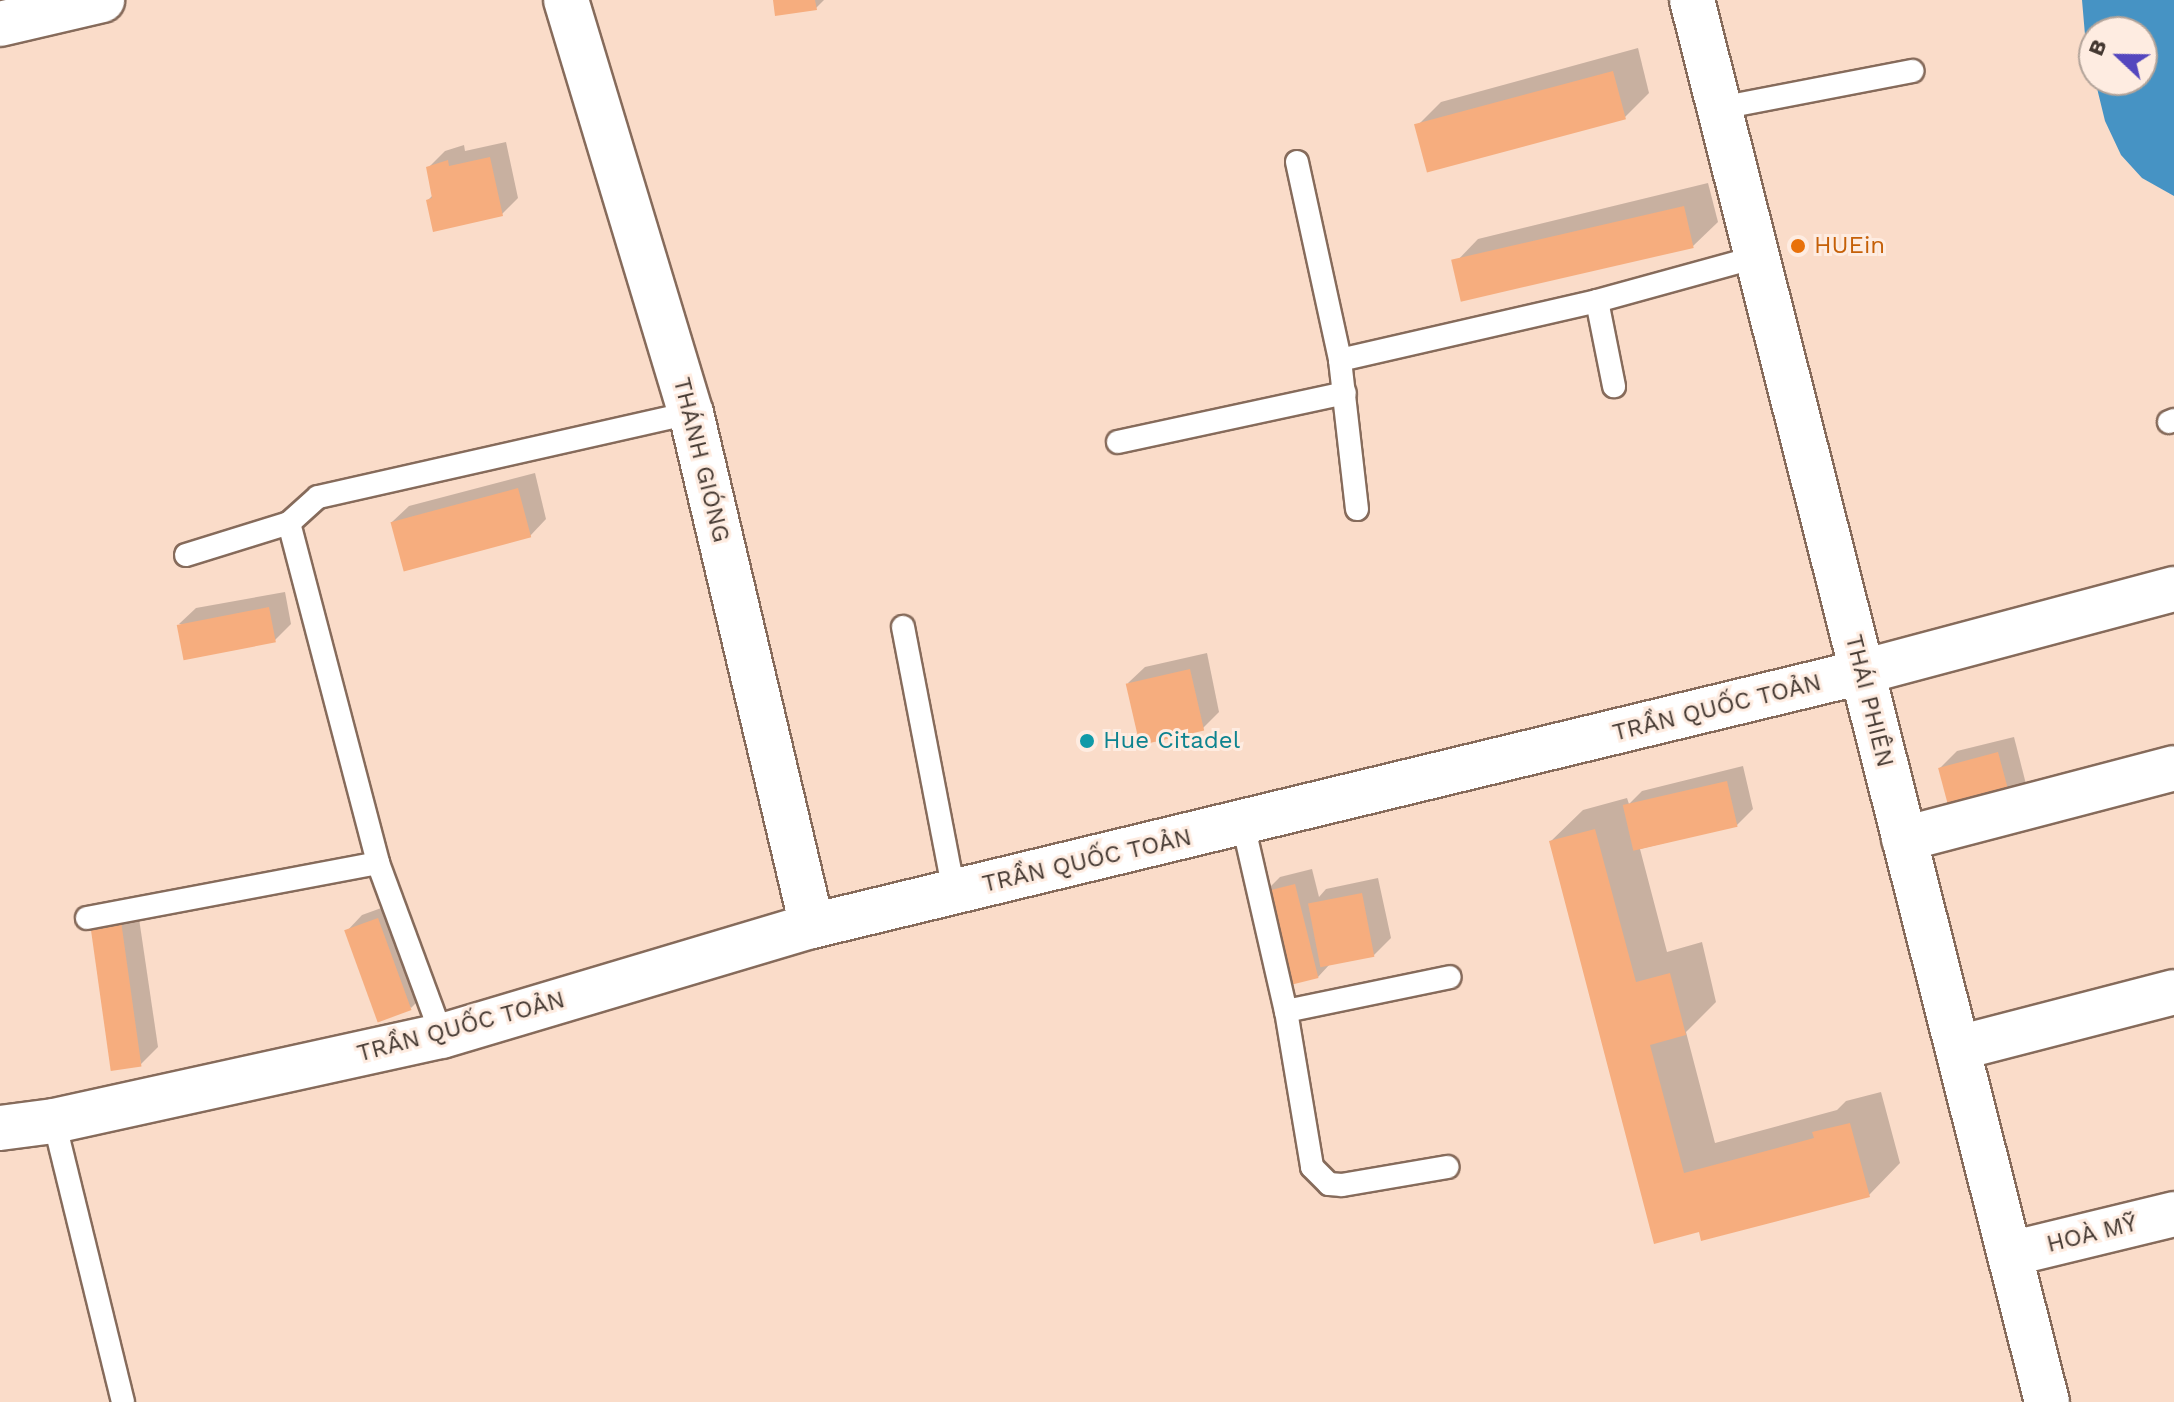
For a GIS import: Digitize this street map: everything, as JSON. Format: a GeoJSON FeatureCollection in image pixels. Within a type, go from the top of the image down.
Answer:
{"type":"FeatureCollection","features":[{"type":"Feature","properties":{"kind":"street"},"geometry":{"type":"LineString","coordinates":[[0,24],[102,0]]}},
{"type":"Feature","properties":{"kind":"street","name":"THÁNH GIÓNG"},"geometry":{"type":"LineString","coordinates":[[566,0],[691,413],[812,926]]}},
{"type":"Feature","properties":{"kind":"street","name":"THÁI PHIÊN"},"geometry":{"type":"LineString","coordinates":[[1692,0],[2047,1402]]}},
{"type":"Feature","properties":{"kind":"street","name":"TRẦN QUỐC TOẢN"},"geometry":{"type":"LineString","coordinates":[[0,1128],[54,1121],[442,1036],[812,926],[1862,672],[2174,589]]}},
{"type":"Feature","properties":{"kind":"street"},"geometry":{"type":"LineString","coordinates":[[1904,839],[2174,768]]}},
{"type":"Feature","properties":{"kind":"street"},"geometry":{"type":"LineString","coordinates":[[1958,1048],[2174,992]]}},
{"type":"Feature","properties":{"kind":"street","name":"HOÀ MỸ"},"geometry":{"type":"LineString","coordinates":[[2010,1254],[2174,1214]]}},
{"type":"Feature","properties":{"kind":"lane"},"geometry":{"type":"LineString","coordinates":[[1720,108],[1912,71]]}},
{"type":"Feature","properties":{"kind":"lane"},"geometry":{"type":"LineString","coordinates":[[1297,162],[1340,360],[1357,509]]}},
{"type":"Feature","properties":{"kind":"lane"},"geometry":{"type":"LineString","coordinates":[[1340,360],[1597,301],[1757,257]]}},
{"type":"Feature","properties":{"kind":"lane"},"geometry":{"type":"LineString","coordinates":[[1597,301],[1614,386]]}},
{"type":"Feature","properties":{"kind":"lane"},"geometry":{"type":"LineString","coordinates":[[1118,442],[1345,393]]}},
{"type":"Feature","properties":{"kind":"lane"},"geometry":{"type":"LineString","coordinates":[[186,555],[289,523],[318,497],[691,413]]}},
{"type":"Feature","properties":{"kind":"lane"},"geometry":{"type":"LineString","coordinates":[[289,523],[378,863],[442,1036]]}},
{"type":"Feature","properties":{"kind":"lane"},"geometry":{"type":"LineString","coordinates":[[903,627],[954,893]]}},
{"type":"Feature","properties":{"kind":"lane"},"geometry":{"type":"LineString","coordinates":[[1243,824],[1286,1011],[1312,1167],[1329,1184],[1342,1185],[1447,1167]]}},
{"type":"Feature","properties":{"kind":"lane"},"geometry":{"type":"LineString","coordinates":[[87,918],[378,863]]}},
{"type":"Feature","properties":{"kind":"lane"},"geometry":{"type":"LineString","coordinates":[[1286,1011],[1450,977]]}},
{"type":"Feature","properties":{"kind":"lane"},"geometry":{"type":"LineString","coordinates":[[54,1121],[123,1402]]}},
{"type":"Feature","properties":{"kind":"water"},"geometry":{"type":"Polygon","coordinates":[[[2082,0],[2174,0],[2174,196],[2142,178],[2121,155],[2105,121],[2099,96],[2158,96],[2158,16],[2083,16],[2082,0]]]}},
{"type":"Feature","properties":{"kind":"building"},"geometry":{"type":"Polygon","coordinates":[[[773,0],[815,0],[817,10],[775,16],[773,0]]]}},
{"type":"Feature","properties":{"kind":"building"},"geometry":{"type":"Polygon","coordinates":[[[1613,71],[1626,119],[1427,173],[1414,124],[1613,71]]]}},
{"type":"Feature","properties":{"kind":"building"},"geometry":{"type":"Polygon","coordinates":[[[490,157],[503,216],[433,232],[426,200],[432,198],[426,167],[448,160],[449,166],[490,157]]]}},
{"type":"Feature","properties":{"kind":"building"},"geometry":{"type":"Polygon","coordinates":[[[1684,206],[1694,248],[1461,302],[1451,260],[1684,206]]]}},
{"type":"Feature","properties":{"kind":"building"},"geometry":{"type":"Polygon","coordinates":[[[518,488],[531,537],[404,571],[390,522],[518,488]]]}},
{"type":"Feature","properties":{"kind":"building"},"geometry":{"type":"Polygon","coordinates":[[[269,607],[276,642],[184,660],[177,625],[269,607]]]}},
{"type":"Feature","properties":{"kind":"building"},"geometry":{"type":"Polygon","coordinates":[[[1190,669],[1204,730],[1140,745],[1126,684],[1190,669]]]}},
{"type":"Feature","properties":{"kind":"building"},"geometry":{"type":"Polygon","coordinates":[[[1998,752],[2012,806],[1953,822],[1938,768],[1998,752]]]}},
{"type":"Feature","properties":{"kind":"building"},"geometry":{"type":"Polygon","coordinates":[[[1727,781],[1738,827],[1633,851],[1623,805],[1727,781]]]}},
{"type":"Feature","properties":{"kind":"building"},"geometry":{"type":"Polygon","coordinates":[[[1595,829],[1636,982],[1670,973],[1686,1035],[1650,1045],[1684,1173],[1814,1138],[1812,1132],[1850,1123],[1870,1197],[1701,1241],[1699,1232],[1654,1244],[1549,841],[1595,829]]]}},
{"type":"Feature","properties":{"kind":"building"},"geometry":{"type":"Polygon","coordinates":[[[1295,884],[1318,978],[1285,986],[1262,892],[1295,884]]]}},
{"type":"Feature","properties":{"kind":"building"},"geometry":{"type":"Polygon","coordinates":[[[1362,893],[1374,957],[1320,967],[1308,903],[1362,893]]]}},
{"type":"Feature","properties":{"kind":"building"},"geometry":{"type":"Polygon","coordinates":[[[378,918],[412,1010],[378,1022],[344,930],[378,918]]]}},
{"type":"Feature","properties":{"kind":"building"},"geometry":{"type":"Polygon","coordinates":[[[121,921],[141,1067],[111,1071],[90,925],[121,921]]]}},
{"type":"Feature","properties":{"kind":"place","name":"HUEin"},"geometry":{"type":"Point","coordinates":[1798,246]}},
{"type":"Feature","properties":{"kind":"place","name":"Hue Citadel"},"geometry":{"type":"Point","coordinates":[1087,741]}}]}
